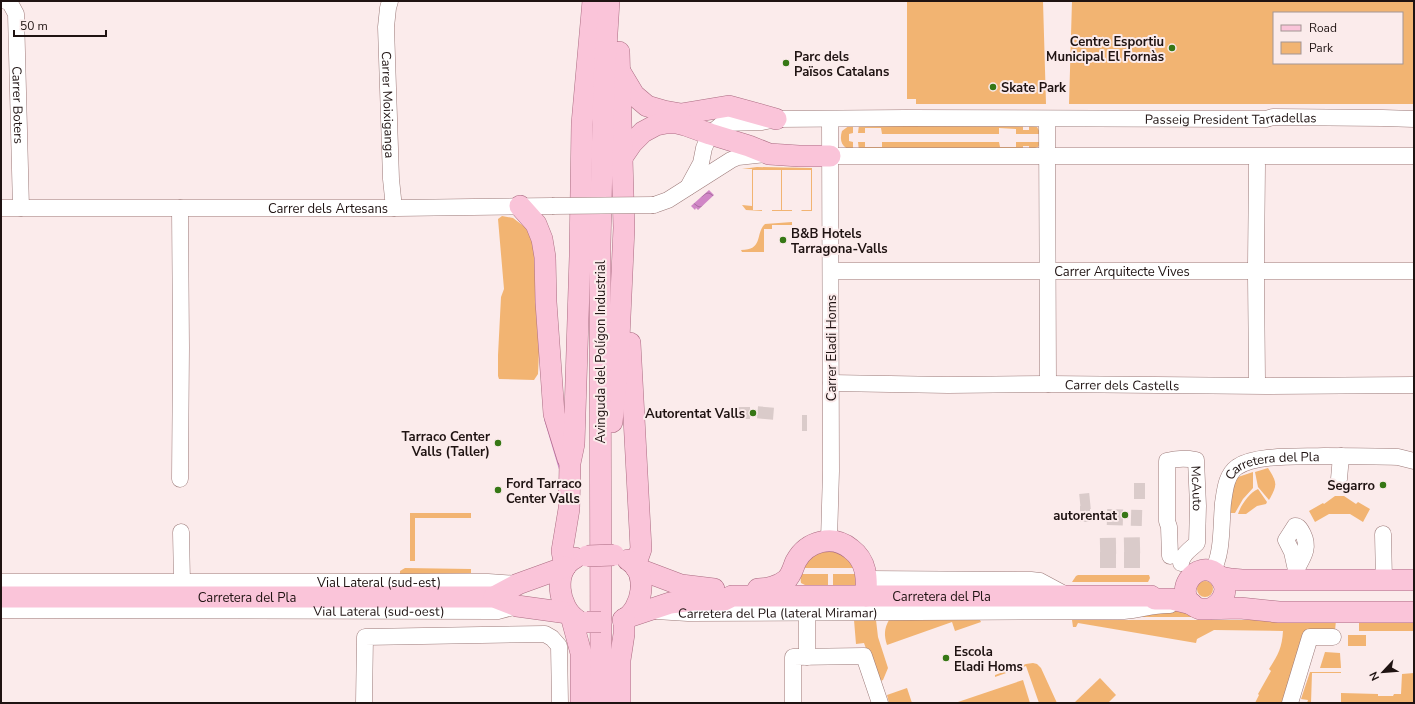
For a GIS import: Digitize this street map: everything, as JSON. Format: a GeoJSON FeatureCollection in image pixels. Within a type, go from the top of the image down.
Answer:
{"type":"FeatureCollection","features":[{"type":"Feature","properties":{"kind":"main road"},"geometry":{"type":"LineString","coordinates":[[581,703],[581,653],[576,617],[561,598],[560,590],[561,578],[565,567],[562,551],[569,509],[570,463],[574,436],[580,256],[582,124],[593,1]]}},
{"type":"Feature","properties":{"kind":"main road","name":"Avinguda del Polígon Industrial"},"geometry":{"type":"LineString","coordinates":[[601,703],[600,236],[604,80],[609,1]]}},
{"type":"Feature","properties":{"kind":"main road"},"geometry":{"type":"LineString","coordinates":[[600,474],[610,445],[618,361],[622,287],[624,228],[618,69],[621,1]]}},
{"type":"Feature","properties":{"kind":"main road"},"geometry":{"type":"LineString","coordinates":[[618,69],[634,95],[647,106],[681,114],[729,106],[744,115],[776,119]]}},
{"type":"Feature","properties":{"kind":"main road"},"geometry":{"type":"LineString","coordinates":[[743,151],[753,134],[744,115]]}},
{"type":"Feature","properties":{"kind":"main road"},"geometry":{"type":"LineString","coordinates":[[621,159],[632,143],[643,132],[666,123],[685,125],[707,141],[743,151],[799,156],[830,156]]}},
{"type":"Feature","properties":{"kind":"main road"},"geometry":{"type":"LineString","coordinates":[[520,206],[536,224],[542,239],[545,257],[546,302],[554,414],[570,463]]}},
{"type":"Feature","properties":{"kind":"main road"},"geometry":{"type":"LineString","coordinates":[[622,287],[628,295],[641,549],[636,567]]}},
{"type":"Feature","properties":{"kind":"main road"},"geometry":{"type":"LineString","coordinates":[[636,567],[681,584],[728,593],[760,590],[780,584],[790,576],[796,562],[806,549],[815,544],[829,540],[844,543],[862,560],[865,569],[866,588]]}},
{"type":"Feature","properties":{"kind":"main road"},"geometry":{"type":"LineString","coordinates":[[494,597],[518,584],[565,567],[574,559],[587,556],[614,555],[630,561],[636,567],[640,576],[640,591],[639,598],[633,612],[628,617],[624,634],[620,660],[620,703]]}},
{"type":"Feature","properties":{"kind":"main road"},"geometry":{"type":"LineString","coordinates":[[1180,565],[1187,582],[1185,591],[1186,596],[1199,607],[1219,604],[1224,595],[1224,586],[1216,574]]}},
{"type":"Feature","properties":{"kind":"main road"},"geometry":{"type":"LineString","coordinates":[[1180,565],[1197,572],[1207,570],[1231,580],[1297,575],[1384,580],[1414,580]]}},
{"type":"Feature","properties":{"kind":"main road"},"geometry":{"type":"LineString","coordinates":[[1180,565],[1173,588],[1154,592],[1151,596],[1155,598],[1172,599],[1199,607],[1240,608],[1279,612],[1414,612]]}},
{"type":"Feature","properties":{"kind":"main road","name":"Carretera del Pla"},"geometry":{"type":"LineString","coordinates":[[728,593],[866,588],[1068,596],[1151,596]]}},
{"type":"Feature","properties":{"kind":"main road"},"geometry":{"type":"LineString","coordinates":[[494,597],[517,606],[576,617],[628,617],[659,605],[670,603],[693,600],[724,600],[728,593]]}},
{"type":"Feature","properties":{"kind":"main road","name":"Carretera del Pla"},"geometry":{"type":"LineString","coordinates":[[1,597],[494,597]]}},
{"type":"Feature","properties":{"kind":"street","name":"Carrer Moixiganga"},"geometry":{"type":"LineString","coordinates":[[390,1],[386,28],[391,179],[394,208]]}},
{"type":"Feature","properties":{"kind":"street","name":"Carrer Boters"},"geometry":{"type":"LineString","coordinates":[[8,2],[16,14],[21,208]]}},
{"type":"Feature","properties":{"kind":"street"},"geometry":{"type":"LineString","coordinates":[[688,187],[701,163],[707,141],[723,123],[744,115]]}},
{"type":"Feature","properties":{"kind":"street","name":"Passeig President Tarradellas"},"geometry":{"type":"LineString","coordinates":[[776,119],[1266,119],[1273,117],[1414,119]]}},
{"type":"Feature","properties":{"kind":"street"},"geometry":{"type":"LineString","coordinates":[[1047,119],[1048,384]]}},
{"type":"Feature","properties":{"kind":"street","name":"Carrer Eladi Homs"},"geometry":{"type":"LineString","coordinates":[[829,540],[831,465],[830,120]]}},
{"type":"Feature","properties":{"kind":"street"},"geometry":{"type":"LineString","coordinates":[[688,187],[743,151]]}},
{"type":"Feature","properties":{"kind":"street"},"geometry":{"type":"LineString","coordinates":[[830,156],[1414,156]]}},
{"type":"Feature","properties":{"kind":"street"},"geometry":{"type":"LineString","coordinates":[[1256,165],[1257,380]]}},
{"type":"Feature","properties":{"kind":"street","name":"Carrer dels Artesans"},"geometry":{"type":"LineString","coordinates":[[1,208],[394,208],[654,205],[668,200],[688,187]]}},
{"type":"Feature","properties":{"kind":"street"},"geometry":{"type":"LineString","coordinates":[[180,208],[180,479]]}},
{"type":"Feature","properties":{"kind":"street","name":"Carrer Arquitecte Vives"},"geometry":{"type":"LineString","coordinates":[[830,270],[1414,271]]}},
{"type":"Feature","properties":{"kind":"street","name":"Carrer dels Castells"},"geometry":{"type":"LineString","coordinates":[[831,383],[948,385],[1414,385]]}},
{"type":"Feature","properties":{"kind":"street"},"geometry":{"type":"LineString","coordinates":[[1339,479],[1341,456]]}},
{"type":"Feature","properties":{"kind":"street","name":"Carretera del Pla"},"geometry":{"type":"LineString","coordinates":[[1216,574],[1225,487],[1232,472],[1238,467],[1247,462],[1264,458],[1292,457],[1398,457],[1414,462]]}},
{"type":"Feature","properties":{"kind":"street","name":"McAuto"},"geometry":{"type":"LineString","coordinates":[[1176,458],[1189,458],[1196,460],[1197,466],[1197,543],[1182,557],[1180,565],[1167,521],[1167,461],[1176,458]]}},
{"type":"Feature","properties":{"kind":"street"},"geometry":{"type":"LineString","coordinates":[[181,532],[182,582]]}},
{"type":"Feature","properties":{"kind":"street"},"geometry":{"type":"LineString","coordinates":[[1383,534],[1384,580]]}},
{"type":"Feature","properties":{"kind":"street","name":"Vial Lateral (sud-est)"},"geometry":{"type":"LineString","coordinates":[[1,582],[488,582],[518,584]]}},
{"type":"Feature","properties":{"kind":"street","name":"Carretera del Pla (lateral Miramar)"},"geometry":{"type":"LineString","coordinates":[[628,617],[688,613],[1124,611],[1168,604],[1199,607]]}},
{"type":"Feature","properties":{"kind":"street","name":"Vial Lateral (sud-oest)"},"geometry":{"type":"LineString","coordinates":[[1,610],[498,611],[517,606]]}},
{"type":"Feature","properties":{"kind":"street"},"geometry":{"type":"LineString","coordinates":[[807,612],[807,657]]}},
{"type":"Feature","properties":{"kind":"street"},"geometry":{"type":"LineString","coordinates":[[364,703],[365,637],[545,634],[552,638],[559,646],[560,703]]}},
{"type":"Feature","properties":{"kind":"street"},"geometry":{"type":"LineString","coordinates":[[1290,703],[1310,637],[1333,637]]}},
{"type":"Feature","properties":{"kind":"street"},"geometry":{"type":"LineString","coordinates":[[793,703],[793,657],[864,656],[880,703]]}},
{"type":"Feature","properties":{"kind":"green space"},"geometry":{"type":"Polygon","coordinates":[[[907,1],[1043,1],[1046,104],[916,104],[916,99],[907,99],[907,1]]]}},
{"type":"Feature","properties":{"kind":"green space","name":"Centre Esportiu Municipal El Fornàs"},"geometry":{"type":"Polygon","coordinates":[[[1072,1],[1414,1],[1414,104],[1069,104],[1072,1]]]}},
{"type":"Feature","properties":{"kind":"green space"},"geometry":{"type":"Polygon","coordinates":[[[850,125],[853,125],[853,133],[849,134],[849,141],[853,142],[853,151],[846,148],[841,141],[842,131],[850,125]]]}},
{"type":"Feature","properties":{"kind":"green space"},"geometry":{"type":"Polygon","coordinates":[[[859,125],[1023,125],[1023,130],[1029,130],[1029,125],[1037,127],[1041,134],[1016,134],[1016,129],[999,128],[999,134],[882,134],[881,128],[865,128],[865,133],[858,133],[859,125]]]}},
{"type":"Feature","properties":{"kind":"green space"},"geometry":{"type":"Polygon","coordinates":[[[858,142],[865,142],[865,147],[882,147],[882,142],[999,142],[1000,147],[1016,147],[1016,142],[1041,142],[1038,147],[1029,150],[1029,146],[1023,146],[1023,150],[859,151],[858,142]]]}},
{"type":"Feature","properties":{"kind":"green space"},"geometry":{"type":"Polygon","coordinates":[[[757,167],[812,168],[812,211],[801,210],[811,210],[811,170],[782,170],[782,210],[792,211],[772,211],[781,210],[781,170],[753,170],[753,210],[762,211],[746,210],[742,205],[752,206],[752,169],[742,169],[757,167]]]}},
{"type":"Feature","properties":{"kind":"green space"},"geometry":{"type":"Polygon","coordinates":[[[502,216],[513,218],[525,227],[531,236],[537,254],[539,352],[538,374],[534,380],[499,379],[498,376],[501,297],[504,289],[498,219],[502,216]]]}},
{"type":"Feature","properties":{"kind":"green space"},"geometry":{"type":"Polygon","coordinates":[[[792,222],[792,225],[772,225],[772,229],[764,229],[764,252],[742,252],[741,250],[753,247],[756,244],[760,232],[765,224],[792,222]]]}},
{"type":"Feature","properties":{"kind":"green space"},"geometry":{"type":"Polygon","coordinates":[[[1268,468],[1275,480],[1274,491],[1269,500],[1258,487],[1255,472],[1268,468]]]}},
{"type":"Feature","properties":{"kind":"green space"},"geometry":{"type":"Polygon","coordinates":[[[1253,472],[1253,488],[1243,499],[1235,513],[1225,513],[1234,480],[1238,477],[1253,472]]]}},
{"type":"Feature","properties":{"kind":"green space"},"geometry":{"type":"Polygon","coordinates":[[[1258,489],[1267,502],[1266,504],[1257,506],[1246,514],[1238,514],[1246,500],[1258,489]]]}},
{"type":"Feature","properties":{"kind":"green space"},"geometry":{"type":"Polygon","coordinates":[[[1335,496],[1344,496],[1356,504],[1358,502],[1370,509],[1363,522],[1350,514],[1329,514],[1315,522],[1309,511],[1323,503],[1324,504],[1335,496]]]}},
{"type":"Feature","properties":{"kind":"green space"},"geometry":{"type":"Polygon","coordinates":[[[410,513],[471,513],[471,518],[415,518],[415,561],[410,561],[410,513]]]}},
{"type":"Feature","properties":{"kind":"green space"},"geometry":{"type":"Polygon","coordinates":[[[834,548],[858,568],[804,568],[812,554],[834,548]]]}},
{"type":"Feature","properties":{"kind":"green space"},"geometry":{"type":"Polygon","coordinates":[[[405,568],[471,569],[471,573],[400,574],[400,571],[405,568]]]}},
{"type":"Feature","properties":{"kind":"green space"},"geometry":{"type":"Polygon","coordinates":[[[800,574],[828,574],[828,587],[807,586],[801,583],[800,574]]]}},
{"type":"Feature","properties":{"kind":"green space"},"geometry":{"type":"Polygon","coordinates":[[[833,574],[859,574],[857,585],[833,587],[833,574]]]}},
{"type":"Feature","properties":{"kind":"green space"},"geometry":{"type":"Polygon","coordinates":[[[1078,575],[1149,575],[1150,578],[1148,582],[1072,582],[1078,575]]]}},
{"type":"Feature","properties":{"kind":"green space"},"geometry":{"type":"Polygon","coordinates":[[[1205,581],[1211,583],[1213,589],[1211,595],[1205,597],[1199,595],[1197,589],[1199,583],[1205,581]]]}},
{"type":"Feature","properties":{"kind":"green space"},"geometry":{"type":"Polygon","coordinates":[[[1175,608],[1198,617],[1096,617],[1175,608]]]}},
{"type":"Feature","properties":{"kind":"green space"},"geometry":{"type":"Polygon","coordinates":[[[854,620],[876,620],[878,637],[888,668],[883,680],[878,682],[864,643],[856,644],[854,620]]]}},
{"type":"Feature","properties":{"kind":"green space"},"geometry":{"type":"Polygon","coordinates":[[[889,620],[980,620],[981,622],[955,631],[952,622],[887,645],[885,632],[889,620]]]}},
{"type":"Feature","properties":{"kind":"green space"},"geometry":{"type":"Polygon","coordinates":[[[1072,620],[1336,620],[1335,631],[1305,631],[1282,703],[1255,703],[1259,695],[1258,694],[1271,671],[1269,669],[1279,651],[1283,631],[1214,630],[1197,639],[1196,643],[1078,623],[1076,627],[1073,627],[1072,620]]]}},
{"type":"Feature","properties":{"kind":"green space"},"geometry":{"type":"Polygon","coordinates":[[[1359,620],[1414,620],[1414,631],[1359,631],[1359,620]]]}},
{"type":"Feature","properties":{"kind":"green space"},"geometry":{"type":"Polygon","coordinates":[[[1348,635],[1366,635],[1366,646],[1348,646],[1348,635]]]}},
{"type":"Feature","properties":{"kind":"green space"},"geometry":{"type":"Polygon","coordinates":[[[1325,652],[1340,653],[1341,668],[1320,668],[1325,652]]]}},
{"type":"Feature","properties":{"kind":"green space"},"geometry":{"type":"Polygon","coordinates":[[[1033,663],[1037,664],[1041,668],[1057,703],[1039,703],[1026,666],[995,677],[995,675],[1033,663]]]}},
{"type":"Feature","properties":{"kind":"green space"},"geometry":{"type":"Polygon","coordinates":[[[1310,672],[1341,673],[1312,673],[1311,703],[1307,703],[1308,700],[1301,699],[1310,672]]]}},
{"type":"Feature","properties":{"kind":"green space"},"geometry":{"type":"Polygon","coordinates":[[[1414,673],[1414,703],[1341,703],[1341,693],[1378,694],[1378,696],[1393,696],[1394,694],[1401,694],[1402,674],[1414,673]]]}},
{"type":"Feature","properties":{"kind":"green space"},"geometry":{"type":"Polygon","coordinates":[[[1100,678],[1116,695],[1108,703],[1074,703],[1100,678]]]}},
{"type":"Feature","properties":{"kind":"green space"},"geometry":{"type":"Polygon","coordinates":[[[1023,680],[1030,703],[955,703],[1023,680]]]}},
{"type":"Feature","properties":{"kind":"green space"},"geometry":{"type":"Polygon","coordinates":[[[907,688],[912,703],[889,703],[887,695],[907,688]]]}},
{"type":"Feature","properties":{"kind":"water"},"geometry":{"type":"Polygon","coordinates":[[[709,190],[714,195],[698,210],[696,208],[695,210],[691,206],[709,190]]]}},
{"type":"Feature","properties":{"kind":"waterway"},"geometry":{"type":"LineString","coordinates":[[546,420],[561,470]]}},
{"type":"Feature","properties":{"kind":"tunnel"},"geometry":{"type":"LineString","coordinates":[[742,407],[742,419]]}},
{"type":"Feature","properties":{"kind":"tunnel"},"geometry":{"type":"LineString","coordinates":[[765,419],[766,407]]}},
{"type":"Feature","properties":{"kind":"tunnel"},"geometry":{"type":"LineString","coordinates":[[802,423],[807,423]]}},
{"type":"Feature","properties":{"kind":"tunnel"},"geometry":{"type":"LineString","coordinates":[[1134,491],[1145,491]]}},
{"type":"Feature","properties":{"kind":"tunnel"},"geometry":{"type":"LineString","coordinates":[[1080,502],[1090,501]]}},
{"type":"Feature","properties":{"kind":"tunnel"},"geometry":{"type":"LineString","coordinates":[[1080,514],[1090,514]]}},
{"type":"Feature","properties":{"kind":"tunnel"},"geometry":{"type":"LineString","coordinates":[[1107,517],[1142,518]]}},
{"type":"Feature","properties":{"kind":"tunnel"},"geometry":{"type":"LineString","coordinates":[[1100,546],[1146,545]]}},
{"type":"Feature","properties":{"kind":"tunnel"},"geometry":{"type":"LineString","coordinates":[[1100,560],[1146,560]]}},
{"type":"Feature","properties":{"kind":"place","name":"Centre Esportiu Municipal El Fornàs"},"geometry":{"type":"Point","coordinates":[1172,48]}},
{"type":"Feature","properties":{"kind":"place","name":"Parc dels Països Catalans"},"geometry":{"type":"Point","coordinates":[786,63]}},
{"type":"Feature","properties":{"kind":"place","name":"Skate Park"},"geometry":{"type":"Point","coordinates":[993,87]}},
{"type":"Feature","properties":{"kind":"place","name":"B&B Hotels Tarragona-Valls"},"geometry":{"type":"Point","coordinates":[783,240]}},
{"type":"Feature","properties":{"kind":"place","name":"Autorentat Valls"},"geometry":{"type":"Point","coordinates":[753,413]}},
{"type":"Feature","properties":{"kind":"place","name":"Tarraco Center Valls (Taller)"},"geometry":{"type":"Point","coordinates":[498,443]}},
{"type":"Feature","properties":{"kind":"place","name":"Segarro"},"geometry":{"type":"Point","coordinates":[1383,485]}},
{"type":"Feature","properties":{"kind":"place","name":"Ford Tarraco Center Valls"},"geometry":{"type":"Point","coordinates":[498,490]}},
{"type":"Feature","properties":{"kind":"place","name":"autorentat"},"geometry":{"type":"Point","coordinates":[1125,515]}},
{"type":"Feature","properties":{"kind":"place","name":"Escola Eladi Homs"},"geometry":{"type":"Point","coordinates":[946,658]}}]}
